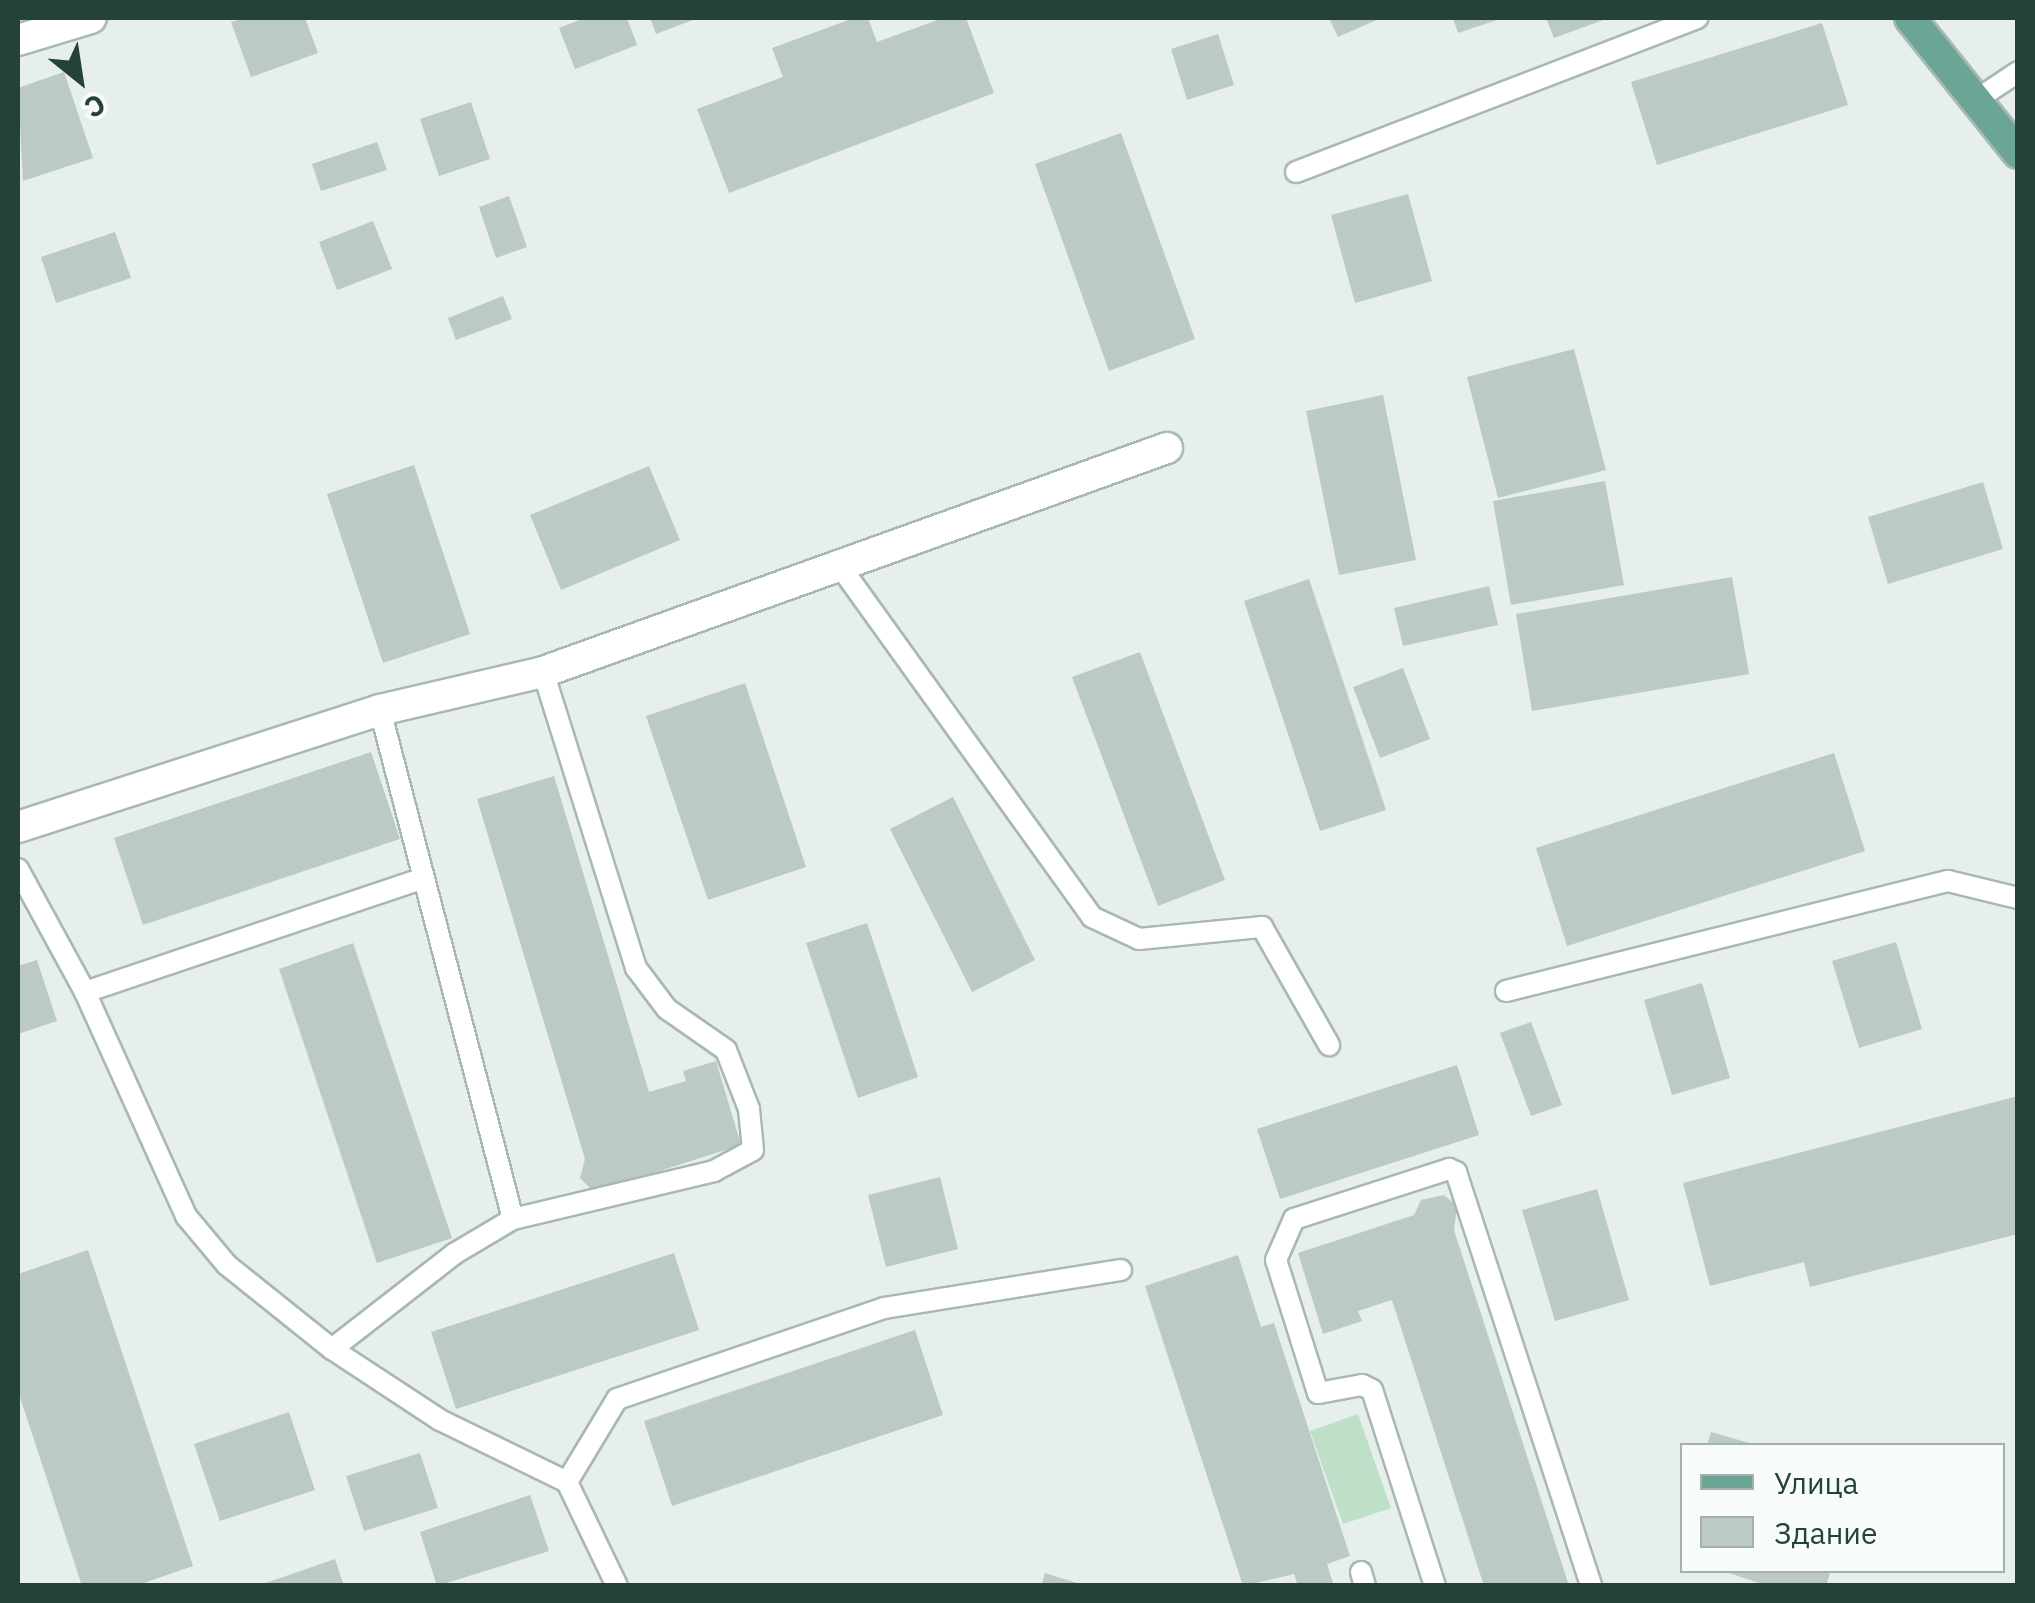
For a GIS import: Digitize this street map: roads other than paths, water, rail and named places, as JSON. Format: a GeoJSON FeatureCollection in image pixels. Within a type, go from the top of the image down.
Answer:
{"type":"FeatureCollection","features":[{"type":"Feature","properties":{"kind":"main road"},"geometry":{"type":"LineString","coordinates":[[1910,18],[2018,153]]}},
{"type":"Feature","properties":{"kind":"street"},"geometry":{"type":"LineString","coordinates":[[18,40],[91,18]]}},
{"type":"Feature","properties":{"kind":"street"},"geometry":{"type":"LineString","coordinates":[[18,827],[380,710],[542,672],[837,562],[1167,448]]}},
{"type":"Feature","properties":{"kind":"lane"},"geometry":{"type":"LineString","coordinates":[[1296,172],[1697,18]]}},
{"type":"Feature","properties":{"kind":"lane"},"geometry":{"type":"LineString","coordinates":[[1976,100],[2018,72]]}},
{"type":"Feature","properties":{"kind":"lane"},"geometry":{"type":"LineString","coordinates":[[837,562],[1092,916],[1139,939],[1262,927],[1329,1046]]}},
{"type":"Feature","properties":{"kind":"lane"},"geometry":{"type":"LineString","coordinates":[[332,1349],[454,1254],[513,1218],[736,1164],[753,1150],[755,1131],[726,1050],[667,1009],[636,968],[542,672]]}},
{"type":"Feature","properties":{"kind":"lane"},"geometry":{"type":"LineString","coordinates":[[380,710],[420,878],[513,1218]]}},
{"type":"Feature","properties":{"kind":"lane"},"geometry":{"type":"LineString","coordinates":[[18,870],[85,992],[186,1216],[227,1265],[332,1349],[440,1420],[568,1482],[617,1586]]}},
{"type":"Feature","properties":{"kind":"lane"},"geometry":{"type":"LineString","coordinates":[[85,992],[420,878]]}},
{"type":"Feature","properties":{"kind":"lane"},"geometry":{"type":"LineString","coordinates":[[1506,991],[1948,881],[2018,898]]}},
{"type":"Feature","properties":{"kind":"lane"},"geometry":{"type":"LineString","coordinates":[[1435,1586],[1372,1390],[1362,1385],[1318,1393],[1276,1260],[1285,1228],[1294,1220],[1449,1168],[1456,1172],[1590,1586]]}},
{"type":"Feature","properties":{"kind":"lane"},"geometry":{"type":"LineString","coordinates":[[568,1482],[617,1399],[897,1304],[1121,1270]]}}]}
